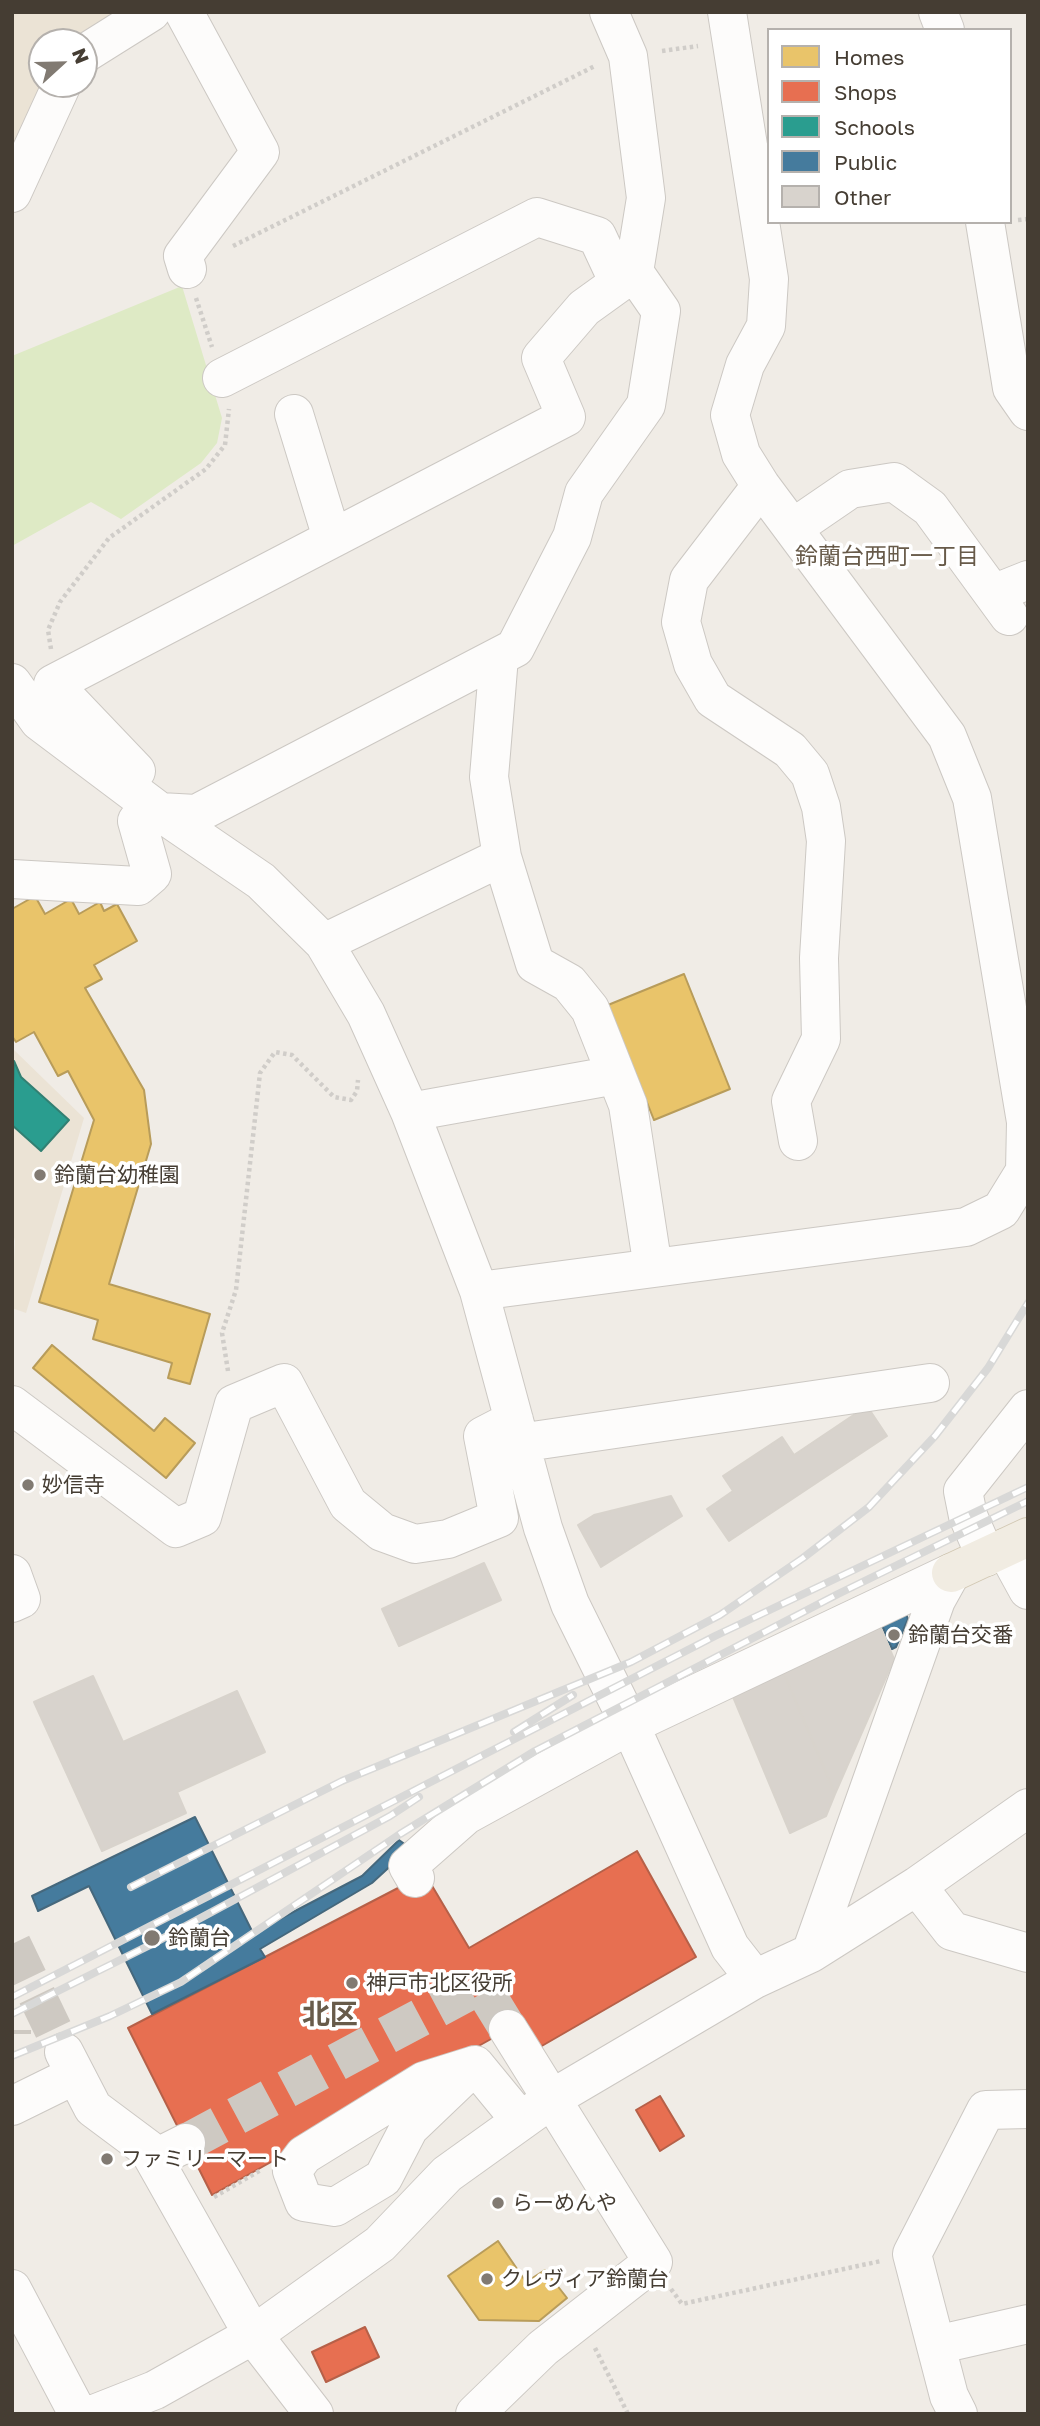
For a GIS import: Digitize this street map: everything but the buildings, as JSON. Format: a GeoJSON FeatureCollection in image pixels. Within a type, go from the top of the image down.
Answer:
{"type":"FeatureCollection","features":[{"type":"Feature","properties":{"kind":"main road"},"geometry":{"type":"LineString","coordinates":[[951,1573],[1006,1548]]}},
{"type":"Feature","properties":{"kind":"street"},"geometry":{"type":"LineString","coordinates":[[98,45],[151,12]]}},
{"type":"Feature","properties":{"kind":"street"},"geometry":{"type":"LineString","coordinates":[[184,12],[260,152],[183,256],[187,269]]}},
{"type":"Feature","properties":{"kind":"street"},"geometry":{"type":"LineString","coordinates":[[160,812],[148,783],[53,684],[566,417],[541,358],[584,308],[626,277],[646,198],[628,56],[609,12]]}},
{"type":"Feature","properties":{"kind":"street"},"geometry":{"type":"LineString","coordinates":[[479,1291],[966,1227],[1001,1210],[1025,1171],[1027,1121],[972,798],[947,736],[761,486],[741,454],[730,415],[745,365],[766,326],[769,279],[742,50]]}},
{"type":"Feature","properties":{"kind":"street"},"geometry":{"type":"LineString","coordinates":[[12,193],[56,98]]}},
{"type":"Feature","properties":{"kind":"street"},"geometry":{"type":"LineString","coordinates":[[12,879],[138,886],[152,874],[137,821],[160,812],[196,814],[515,648],[566,550],[584,493],[646,405],[661,311],[626,277],[597,236],[537,217],[222,378]]}},
{"type":"Feature","properties":{"kind":"street"},"geometry":{"type":"LineString","coordinates":[[985,224],[1013,388],[1028,411]]}},
{"type":"Feature","properties":{"kind":"street"},"geometry":{"type":"LineString","coordinates":[[293,414],[332,538]]}},
{"type":"Feature","properties":{"kind":"street"},"geometry":{"type":"LineString","coordinates":[[793,528],[850,489],[894,482],[930,508],[1010,597]]}},
{"type":"Feature","properties":{"kind":"street"},"geometry":{"type":"LineString","coordinates":[[761,486],[690,580],[681,622],[693,664],[713,699],[790,750],[810,774],[821,807],[826,841],[819,958],[821,1039],[791,1101],[798,1141]]}},
{"type":"Feature","properties":{"kind":"street"},"geometry":{"type":"LineString","coordinates":[[499,657],[489,777],[502,857],[535,964],[569,983],[590,1009],[617,1075],[628,1105],[653,1268]]}},
{"type":"Feature","properties":{"kind":"street"},"geometry":{"type":"LineString","coordinates":[[12,683],[39,721],[160,812],[261,881],[324,943],[366,1014],[410,1112],[479,1291],[543,1528],[570,1604],[631,1725],[730,1947],[755,1979]]}},
{"type":"Feature","properties":{"kind":"street"},"geometry":{"type":"LineString","coordinates":[[324,943],[502,857]]}},
{"type":"Feature","properties":{"kind":"street"},"geometry":{"type":"LineString","coordinates":[[410,1112],[617,1075]]}},
{"type":"Feature","properties":{"kind":"street"},"geometry":{"type":"LineString","coordinates":[[12,1405],[176,1528],[202,1517],[234,1404],[284,1383],[348,1504],[382,1532],[415,1544],[448,1539],[499,1518],[483,1436],[930,1383]]}},
{"type":"Feature","properties":{"kind":"street"},"geometry":{"type":"LineString","coordinates":[[1028,1409],[1009,1456],[963,1491],[968,1516],[1006,1548],[1028,1590]]}},
{"type":"Feature","properties":{"kind":"street"},"geometry":{"type":"LineString","coordinates":[[410,1865],[466,1815],[631,1725],[951,1573]]}},
{"type":"Feature","properties":{"kind":"street"},"geometry":{"type":"LineString","coordinates":[[811,1953],[936,1600],[951,1573]]}},
{"type":"Feature","properties":{"kind":"street"},"geometry":{"type":"LineString","coordinates":[[12,1574],[21,1600],[12,1603]]}},
{"type":"Feature","properties":{"kind":"street"},"geometry":{"type":"LineString","coordinates":[[94,2414],[155,2390],[253,2334],[380,2244],[447,2174],[553,2098],[755,1979],[811,1953],[917,1886],[1028,1808]]}},
{"type":"Feature","properties":{"kind":"street"},"geometry":{"type":"LineString","coordinates":[[917,1886],[952,1931],[1028,1953]]}},
{"type":"Feature","properties":{"kind":"street"},"geometry":{"type":"LineString","coordinates":[[475,2414],[543,2348],[653,2262],[508,2029]]}},
{"type":"Feature","properties":{"kind":"street"},"geometry":{"type":"LineString","coordinates":[[12,2106],[70,2064],[93,2108],[127,2131],[170,2151],[253,2334],[309,2412]]}},
{"type":"Feature","properties":{"kind":"street"},"geometry":{"type":"LineString","coordinates":[[475,2065],[521,2121]]}},
{"type":"Feature","properties":{"kind":"street"},"geometry":{"type":"LineString","coordinates":[[958,2414],[949,2396],[912,2254],[986,2110],[1028,2109]]}},
{"type":"Feature","properties":{"kind":"street"},"geometry":{"type":"LineString","coordinates":[[12,2289],[78,2414]]}},
{"type":"Feature","properties":{"kind":"street"},"geometry":{"type":"LineString","coordinates":[[936,2345],[1028,2324]]}},
{"type":"Feature","properties":{"kind":"path"},"geometry":{"type":"LineString","coordinates":[[53,684],[54,669],[48,630],[60,602],[109,538],[206,469],[226,445],[231,415],[187,269],[598,64],[628,56],[742,50]]}},
{"type":"Feature","properties":{"kind":"path"},"geometry":{"type":"LineString","coordinates":[[234,1404],[222,1333],[236,1290],[260,1073],[275,1052],[292,1055],[334,1097],[351,1100],[357,1091],[358,1067]]}},
{"type":"Feature","properties":{"kind":"path"},"geometry":{"type":"LineString","coordinates":[[653,2262],[682,2304],[912,2254]]}},
{"type":"Feature","properties":{"kind":"path"},"geometry":{"type":"LineString","coordinates":[[580,2319],[628,2414]]}},
{"type":"Feature","properties":{"kind":"shaded area"},"geometry":{"type":"Polygon","coordinates":[[[12,12],[152,12],[98,36],[98,28],[28,28],[28,98],[38,98],[12,193],[12,12]]]}},
{"type":"Feature","properties":{"kind":"shaded area","name":"鈴蘭台幼稚園"},"geometry":{"type":"Polygon","coordinates":[[[12,1048],[84,1118],[26,1313],[12,1308],[15,1241],[12,1231],[12,1048]]]}},
{"type":"Feature","properties":{"kind":"green space"},"geometry":{"type":"Polygon","coordinates":[[[182,286],[222,418],[217,443],[201,463],[121,519],[91,502],[12,546],[12,356],[182,286]]]}},
{"type":"Feature","properties":{"kind":"tunnel"},"geometry":{"type":"LineString","coordinates":[[12,1944],[64,2052]]}},
{"type":"Feature","properties":{"kind":"tunnel"},"geometry":{"type":"LineString","coordinates":[[186,2143],[481,1985],[508,2029]]}},
{"type":"Feature","properties":{"kind":"railway"},"geometry":{"type":"LineString","coordinates":[[131,1887],[342,1781],[631,1662],[720,1615],[803,1558],[869,1507],[935,1436],[988,1368],[1028,1303]]}},
{"type":"Feature","properties":{"kind":"railway"},"geometry":{"type":"LineString","coordinates":[[12,1997],[715,1636],[1028,1487]]}},
{"type":"Feature","properties":{"kind":"railway"},"geometry":{"type":"LineString","coordinates":[[12,2056],[110,2016],[181,1982],[400,1834],[535,1751],[838,1594],[1028,1501]]}},
{"type":"Feature","properties":{"kind":"railway"},"geometry":{"type":"LineString","coordinates":[[514,1732],[573,1695]]}},
{"type":"Feature","properties":{"kind":"railway"},"geometry":{"type":"LineString","coordinates":[[12,2014],[156,1942],[390,1816],[419,1797]]}},
{"type":"Feature","properties":{"kind":"place","name":"鈴蘭台幼稚園"},"geometry":{"type":"Point","coordinates":[40,1175]}},
{"type":"Feature","properties":{"kind":"place","name":"妙信寺"},"geometry":{"type":"Point","coordinates":[28,1485]}},
{"type":"Feature","properties":{"kind":"place","name":"鈴蘭台交番"},"geometry":{"type":"Point","coordinates":[894,1635]}},
{"type":"Feature","properties":{"kind":"place","name":"鈴蘭台"},"geometry":{"type":"Point","coordinates":[152,1938]}},
{"type":"Feature","properties":{"kind":"place","name":"神戸市北区役所"},"geometry":{"type":"Point","coordinates":[352,1983]}},
{"type":"Feature","properties":{"kind":"place","name":"ファミリーマート"},"geometry":{"type":"Point","coordinates":[107,2159]}},
{"type":"Feature","properties":{"kind":"place","name":"らーめんや"},"geometry":{"type":"Point","coordinates":[498,2203]}},
{"type":"Feature","properties":{"kind":"place","name":"クレヴィア鈴蘭台"},"geometry":{"type":"Point","coordinates":[487,2279]}},
{"type":"Feature","properties":{"kind":"district","name":"鈴蘭台西町一丁目"},"geometry":{"type":"Point","coordinates":[887,557]}},
{"type":"Feature","properties":{"kind":"district","name":"北区"},"geometry":{"type":"Point","coordinates":[330,2015]}}]}
